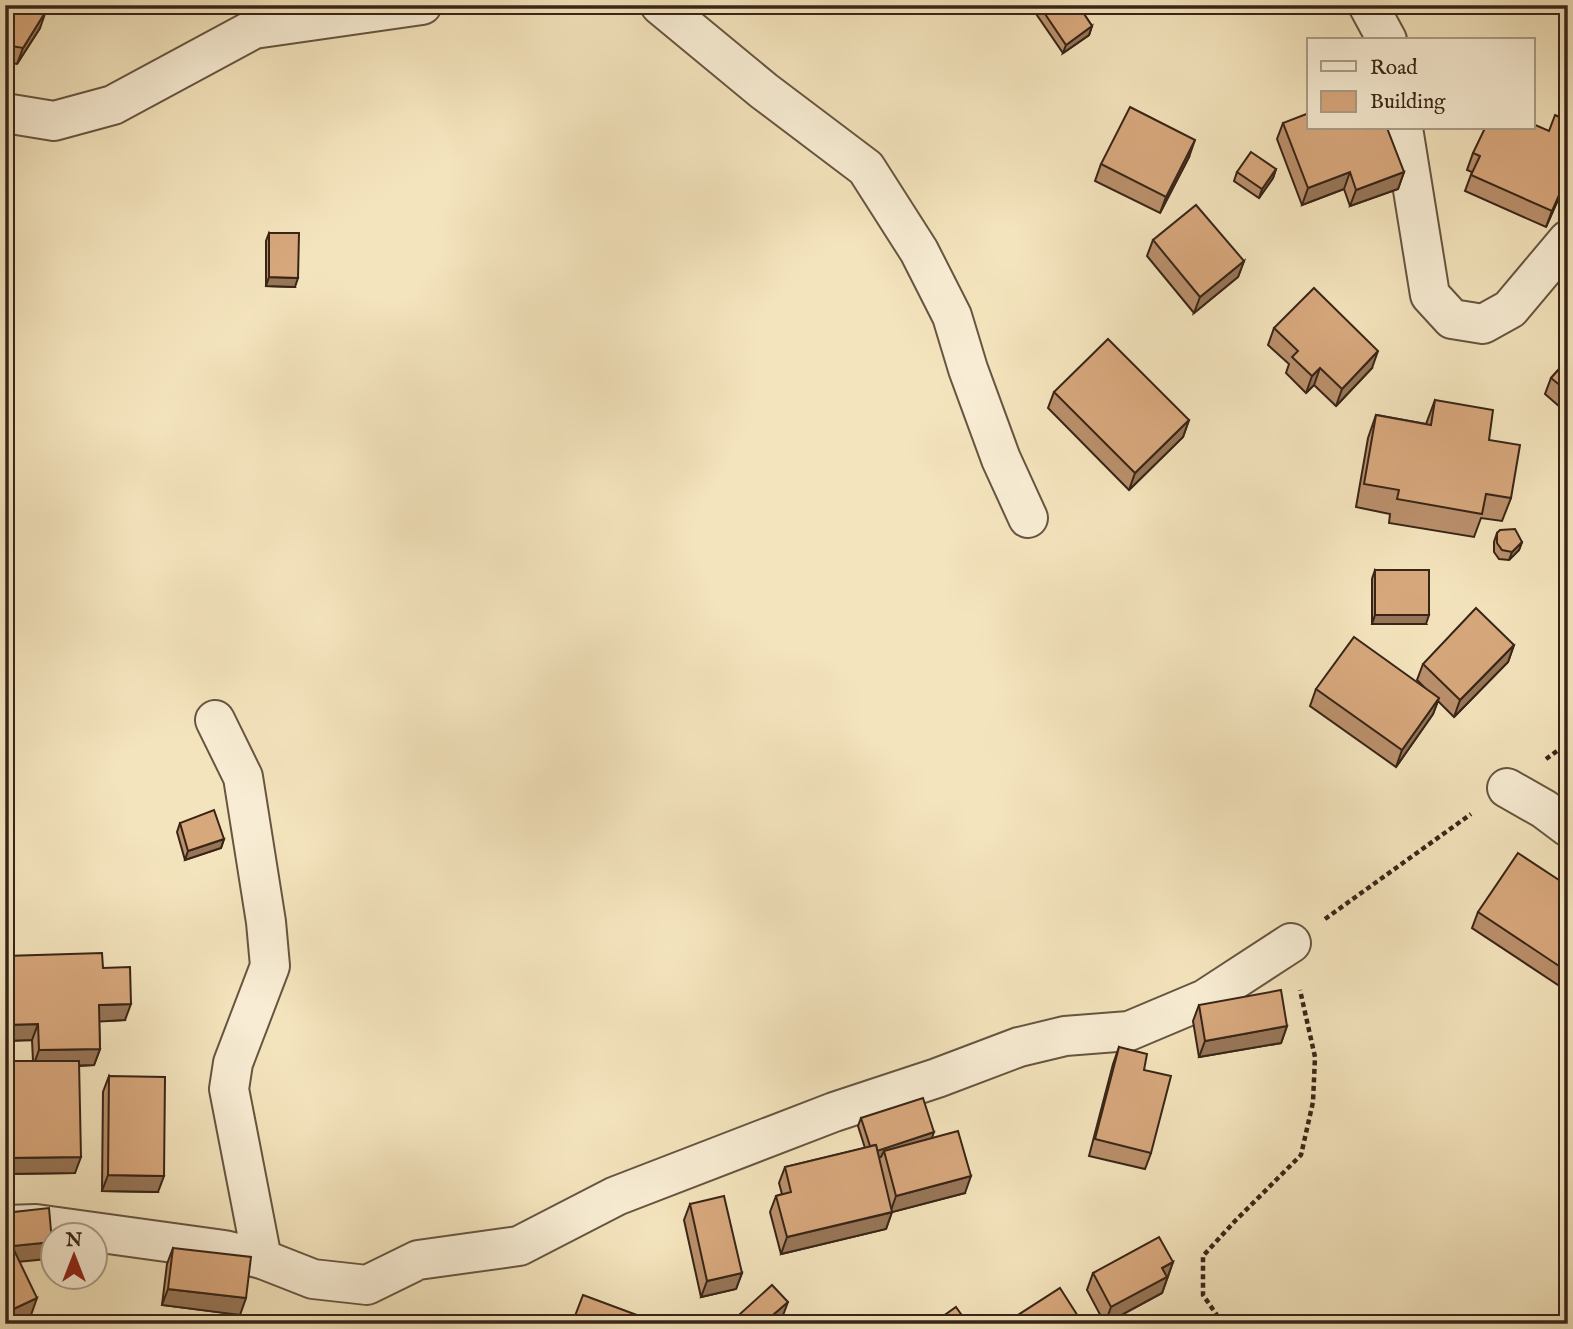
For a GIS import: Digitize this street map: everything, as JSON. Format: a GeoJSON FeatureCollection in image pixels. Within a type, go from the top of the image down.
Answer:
{"type":"FeatureCollection","features":[{"type":"Feature","properties":{"kind":"street"},"geometry":{"type":"LineString","coordinates":[[5,113],[54,121],[113,105],[254,29],[422,5]]}},
{"type":"Feature","properties":{"kind":"street"},"geometry":{"type":"LineString","coordinates":[[660,5],[764,91],[866,168],[919,251],[952,316],[1001,459],[1028,518]]}},
{"type":"Feature","properties":{"kind":"street"},"geometry":{"type":"LineString","coordinates":[[1368,5],[1386,38]]}},
{"type":"Feature","properties":{"kind":"street"},"geometry":{"type":"LineString","coordinates":[[1403,130],[1430,295],[1452,319],[1483,324],[1510,309],[1568,240]]}},
{"type":"Feature","properties":{"kind":"street"},"geometry":{"type":"LineString","coordinates":[[215,720],[243,777],[266,922],[270,966],[233,1063],[229,1089],[262,1259]]}},
{"type":"Feature","properties":{"kind":"street"},"geometry":{"type":"LineString","coordinates":[[1507,788],[1544,809],[1568,827]]}},
{"type":"Feature","properties":{"kind":"street"},"geometry":{"type":"LineString","coordinates":[[5,1225],[36,1224],[224,1250],[262,1259],[313,1279],[368,1285],[418,1260],[519,1246],[616,1196],[834,1112],[1019,1047],[1065,1036],[1129,1031],[1205,999],[1292,943]]}},
{"type":"Feature","properties":{"kind":"path"},"geometry":{"type":"LineString","coordinates":[[1223,1324],[1203,1295],[1203,1256],[1234,1221],[1301,1155],[1313,1102],[1315,1057],[1292,943],[1568,743]]}},
{"type":"Feature","properties":{"kind":"building"},"geometry":{"type":"Polygon","coordinates":[[[5,5],[47,5],[23,48],[5,45],[5,5]]]}},
{"type":"Feature","properties":{"kind":"building"},"geometry":{"type":"Polygon","coordinates":[[[1039,5],[1078,5],[1092,26],[1066,45],[1039,5]]]}},
{"type":"Feature","properties":{"kind":"building"},"geometry":{"type":"Polygon","coordinates":[[[1130,107],[1195,140],[1166,197],[1101,164],[1130,107]]]}},
{"type":"Feature","properties":{"kind":"building"},"geometry":{"type":"Polygon","coordinates":[[[1307,114],[1307,130],[1388,130],[1404,172],[1356,190],[1350,172],[1308,188],[1283,123],[1307,114]]]}},
{"type":"Feature","properties":{"kind":"building"},"geometry":{"type":"Polygon","coordinates":[[[1555,115],[1568,121],[1568,175],[1552,211],[1471,175],[1480,156],[1473,153],[1484,130],[1534,130],[1534,124],[1549,131],[1555,115]]]}},
{"type":"Feature","properties":{"kind":"building"},"geometry":{"type":"Polygon","coordinates":[[[1251,152],[1276,169],[1262,189],[1237,172],[1251,152]]]}},
{"type":"Feature","properties":{"kind":"building"},"geometry":{"type":"Polygon","coordinates":[[[1196,205],[1244,261],[1200,297],[1153,240],[1196,205]]]}},
{"type":"Feature","properties":{"kind":"building"},"geometry":{"type":"Polygon","coordinates":[[[269,233],[299,233],[298,278],[269,277],[269,233]]]}},
{"type":"Feature","properties":{"kind":"building"},"geometry":{"type":"Polygon","coordinates":[[[1314,288],[1378,351],[1342,389],[1320,368],[1312,376],[1292,357],[1298,351],[1274,328],[1314,288]]]}},
{"type":"Feature","properties":{"kind":"building"},"geometry":{"type":"Polygon","coordinates":[[[1108,339],[1189,420],[1135,473],[1054,392],[1108,339]]]}},
{"type":"Feature","properties":{"kind":"building"},"geometry":{"type":"Polygon","coordinates":[[[1568,359],[1568,392],[1551,378],[1568,359]]]}},
{"type":"Feature","properties":{"kind":"building"},"geometry":{"type":"Polygon","coordinates":[[[1435,400],[1493,410],[1489,440],[1520,445],[1511,498],[1486,494],[1482,514],[1397,499],[1399,490],[1364,484],[1376,415],[1431,425],[1435,400]]]}},
{"type":"Feature","properties":{"kind":"building"},"geometry":{"type":"Polygon","coordinates":[[[1515,529],[1522,542],[1512,552],[1502,550],[1497,543],[1497,533],[1500,530],[1515,529]]]}},
{"type":"Feature","properties":{"kind":"building"},"geometry":{"type":"Polygon","coordinates":[[[1375,570],[1429,570],[1429,615],[1375,615],[1375,570]]]}},
{"type":"Feature","properties":{"kind":"building"},"geometry":{"type":"Polygon","coordinates":[[[1476,608],[1514,645],[1460,700],[1423,664],[1476,608]]]}},
{"type":"Feature","properties":{"kind":"building"},"geometry":{"type":"Polygon","coordinates":[[[1354,637],[1439,698],[1402,750],[1316,689],[1354,637]]]}},
{"type":"Feature","properties":{"kind":"building"},"geometry":{"type":"Polygon","coordinates":[[[214,810],[224,839],[188,851],[180,823],[214,810]]]}},
{"type":"Feature","properties":{"kind":"building"},"geometry":{"type":"Polygon","coordinates":[[[1518,853],[1568,886],[1568,972],[1478,912],[1518,853]]]}},
{"type":"Feature","properties":{"kind":"building"},"geometry":{"type":"Polygon","coordinates":[[[102,953],[103,968],[130,967],[131,1004],[99,1005],[100,1049],[39,1050],[38,1024],[5,1025],[5,956],[102,953]]]}},
{"type":"Feature","properties":{"kind":"building"},"geometry":{"type":"Polygon","coordinates":[[[1281,990],[1287,1026],[1205,1041],[1199,1005],[1281,990]]]}},
{"type":"Feature","properties":{"kind":"building"},"geometry":{"type":"Polygon","coordinates":[[[1119,1047],[1147,1054],[1144,1070],[1171,1076],[1151,1153],[1095,1139],[1119,1047]]]}},
{"type":"Feature","properties":{"kind":"building"},"geometry":{"type":"Polygon","coordinates":[[[5,1061],[79,1061],[81,1157],[5,1158],[5,1061]]]}},
{"type":"Feature","properties":{"kind":"building"},"geometry":{"type":"Polygon","coordinates":[[[109,1076],[165,1077],[164,1176],[108,1175],[109,1076]]]}},
{"type":"Feature","properties":{"kind":"building"},"geometry":{"type":"Polygon","coordinates":[[[923,1098],[934,1132],[877,1151],[876,1145],[870,1146],[861,1118],[923,1098]]]}},
{"type":"Feature","properties":{"kind":"building"},"geometry":{"type":"Polygon","coordinates":[[[958,1131],[971,1176],[896,1196],[884,1151],[958,1131]]]}},
{"type":"Feature","properties":{"kind":"building"},"geometry":{"type":"Polygon","coordinates":[[[876,1145],[892,1212],[787,1237],[776,1196],[791,1192],[785,1167],[876,1145]]]}},
{"type":"Feature","properties":{"kind":"building"},"geometry":{"type":"Polygon","coordinates":[[[724,1196],[742,1273],[707,1281],[690,1204],[724,1196]]]}},
{"type":"Feature","properties":{"kind":"building"},"geometry":{"type":"Polygon","coordinates":[[[49,1208],[50,1220],[38,1220],[38,1243],[12,1246],[37,1298],[5,1313],[5,1213],[49,1208]]]}},
{"type":"Feature","properties":{"kind":"building"},"geometry":{"type":"Polygon","coordinates":[[[1159,1237],[1173,1262],[1162,1268],[1167,1277],[1111,1307],[1093,1273],[1159,1237]]]}},
{"type":"Feature","properties":{"kind":"building"},"geometry":{"type":"Polygon","coordinates":[[[173,1248],[251,1257],[246,1298],[168,1289],[173,1248]]]}},
{"type":"Feature","properties":{"kind":"building"},"geometry":{"type":"Polygon","coordinates":[[[772,1285],[788,1302],[774,1314],[784,1324],[729,1324],[772,1285]]]}},
{"type":"Feature","properties":{"kind":"building"},"geometry":{"type":"Polygon","coordinates":[[[1060,1288],[1083,1324],[1004,1324],[1060,1288]]]}},
{"type":"Feature","properties":{"kind":"building"},"geometry":{"type":"Polygon","coordinates":[[[583,1295],[661,1324],[597,1324],[575,1316],[583,1295]]]}},
{"type":"Feature","properties":{"kind":"building"},"geometry":{"type":"Polygon","coordinates":[[[956,1307],[968,1324],[932,1324],[956,1307]]]}},
{"type":"Feature","properties":{"kind":"building"},"geometry":{"type":"Polygon","coordinates":[[[109,1320],[109,1324],[80,1324],[109,1320]]]}}]}
